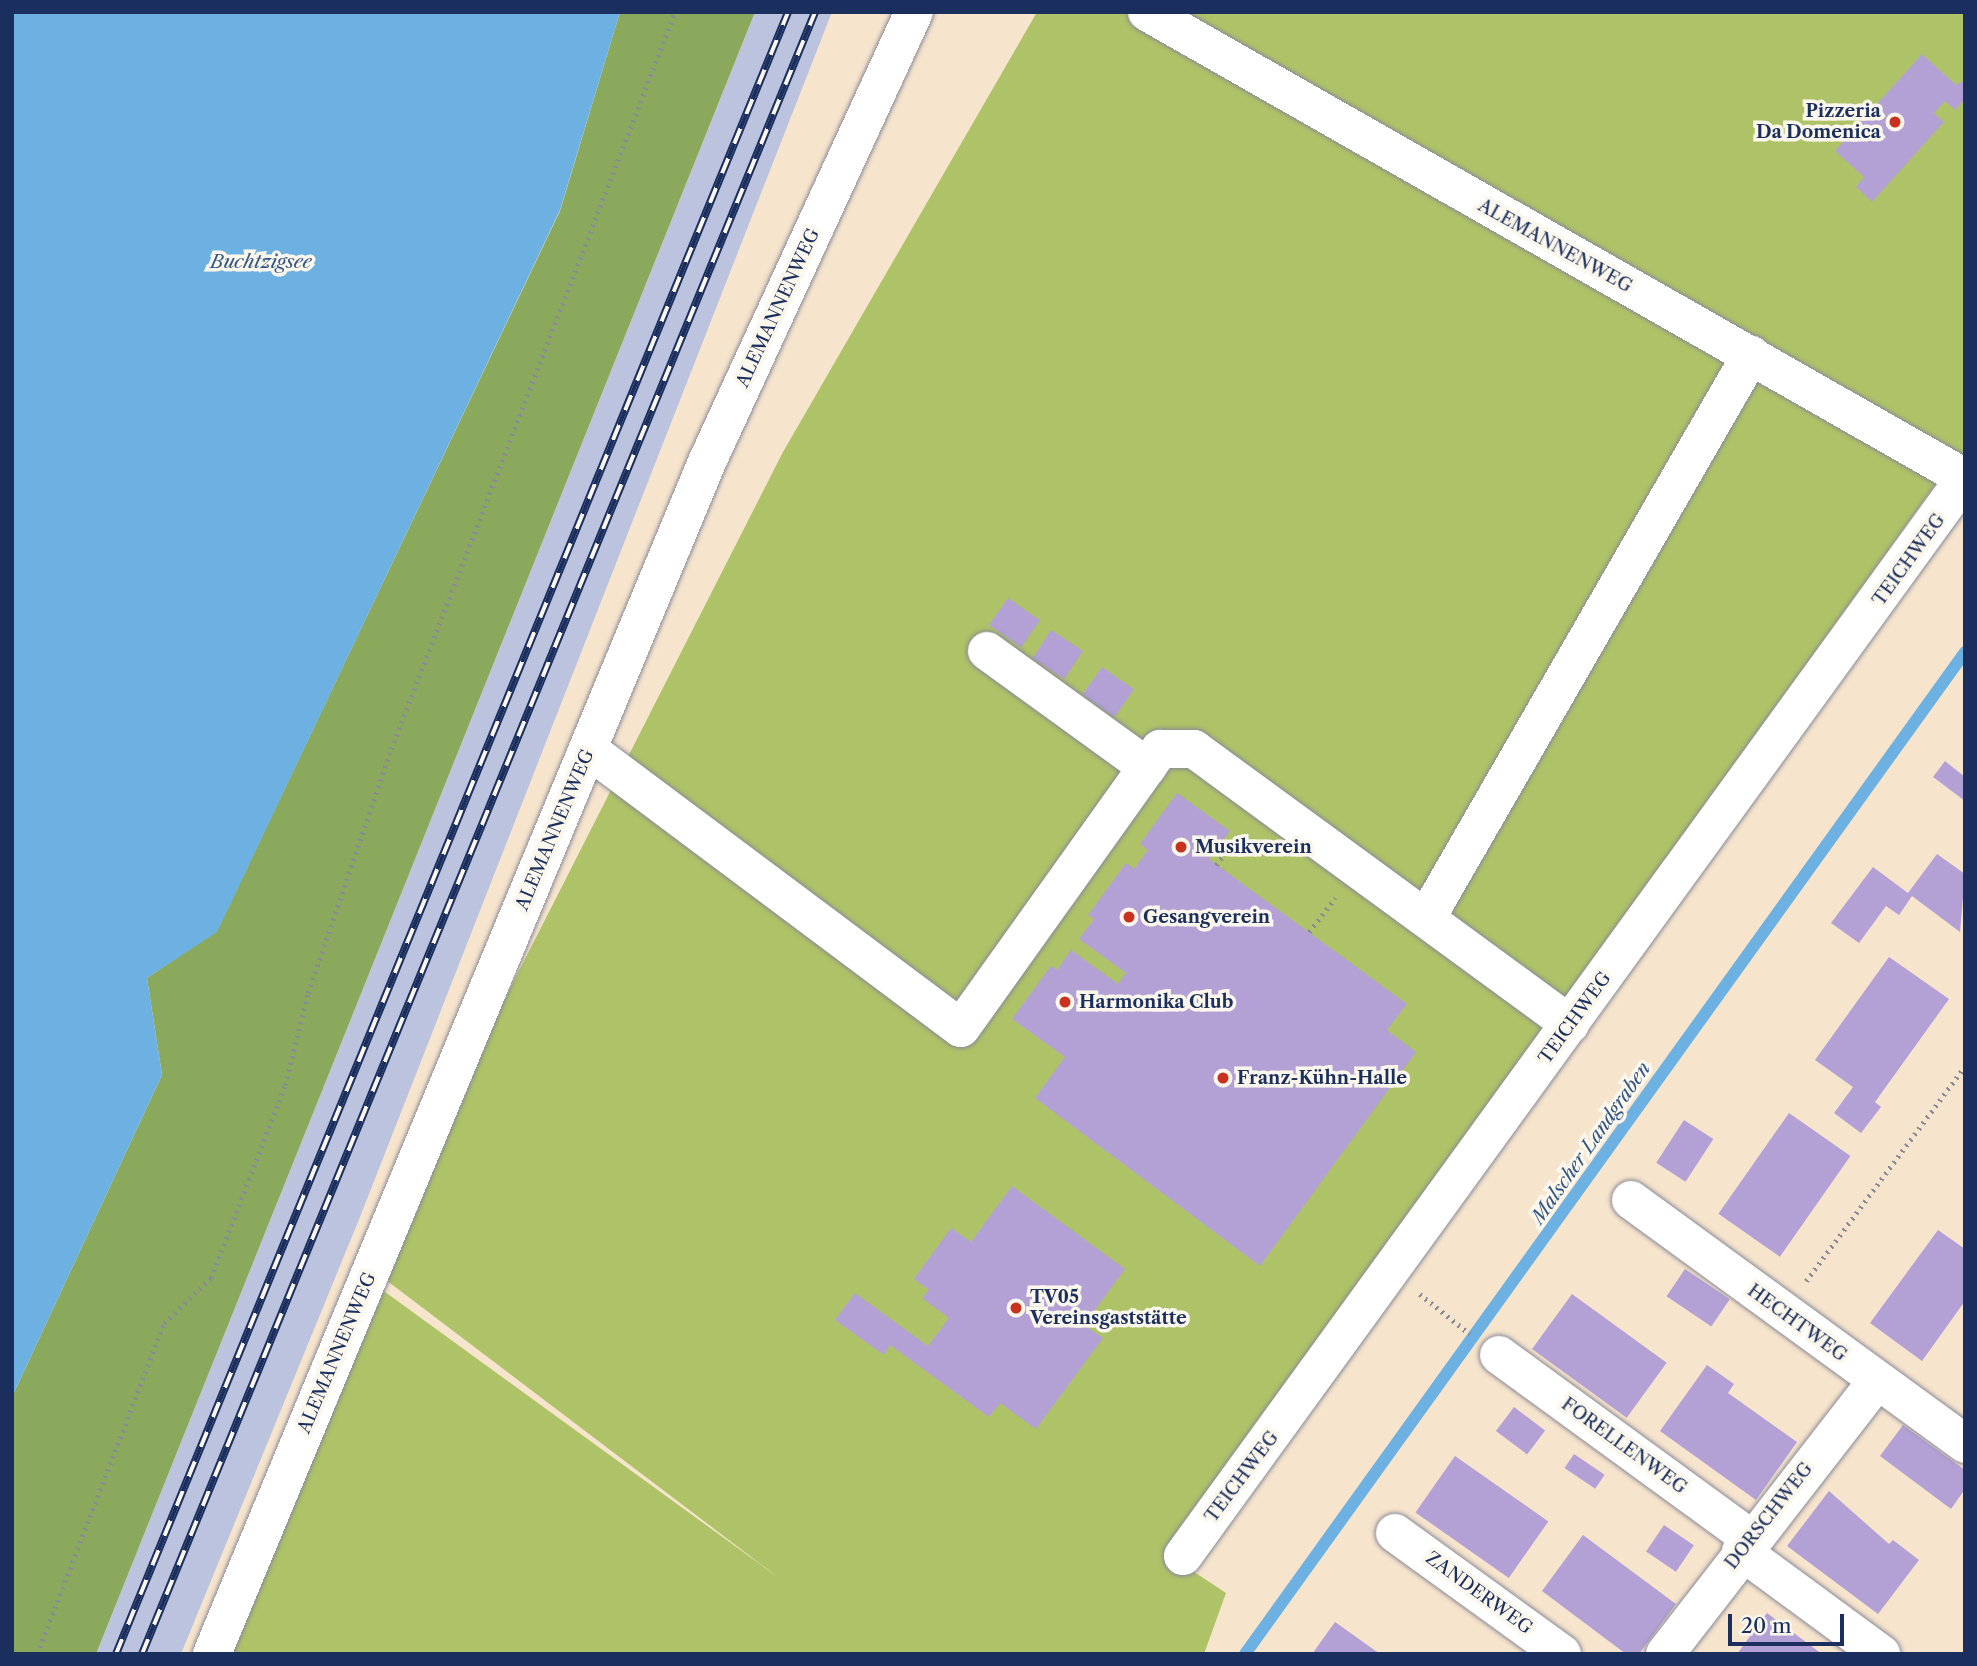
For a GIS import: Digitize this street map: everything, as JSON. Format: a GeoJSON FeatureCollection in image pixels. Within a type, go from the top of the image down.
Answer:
{"type":"FeatureCollection","features":[{"type":"Feature","properties":{"kind":"street","name":"ALEMANNENWEG"},"geometry":{"type":"LineString","coordinates":[[212,1654],[707,461],[914,12]]}},
{"type":"Feature","properties":{"kind":"street","name":"ALEMANNENWEG"},"geometry":{"type":"LineString","coordinates":[[1147,12],[1965,478]]}},
{"type":"Feature","properties":{"kind":"street"},"geometry":{"type":"LineString","coordinates":[[1427,917],[1751,355]]}},
{"type":"Feature","properties":{"kind":"street","name":"TEICHWEG"},"geometry":{"type":"LineString","coordinates":[[1183,1556],[1965,478]]}},
{"type":"Feature","properties":{"kind":"street"},"geometry":{"type":"LineString","coordinates":[[987,651],[1147,767]]}},
{"type":"Feature","properties":{"kind":"street"},"geometry":{"type":"LineString","coordinates":[[589,750],[961,1028],[1160,749],[1194,749],[1570,1024]]}},
{"type":"Feature","properties":{"kind":"street","name":"HECHTWEG"},"geometry":{"type":"LineString","coordinates":[[1631,1200],[1965,1444]]}},
{"type":"Feature","properties":{"kind":"street","name":"FORELLENWEG"},"geometry":{"type":"LineString","coordinates":[[1499,1355],[1745,1544],[1881,1654]]}},
{"type":"Feature","properties":{"kind":"street","name":"DORSCHWEG"},"geometry":{"type":"LineString","coordinates":[[1665,1654],[1745,1544],[1877,1381]]}},
{"type":"Feature","properties":{"kind":"street","name":"ZANDERWEG"},"geometry":{"type":"LineString","coordinates":[[1395,1533],[1562,1654]]}},
{"type":"Feature","properties":{"kind":"path"},"geometry":{"type":"LineString","coordinates":[[37,1654],[164,1323],[211,1278],[285,1085],[308,993],[391,748],[675,12]]}},
{"type":"Feature","properties":{"kind":"path"},"geometry":{"type":"LineString","coordinates":[[1783,1313],[1965,1066]]}},
{"type":"Feature","properties":{"kind":"shaded area"},"geometry":{"type":"Polygon","coordinates":[[[755,12],[832,12],[360,1217],[181,1654],[96,1654],[755,12]]]}},
{"type":"Feature","properties":{"kind":"green space"},"geometry":{"type":"Polygon","coordinates":[[[620,12],[755,12],[96,1654],[12,1654],[12,1397],[162,1075],[147,978],[217,931],[560,211],[620,12]]]}},
{"type":"Feature","properties":{"kind":"green space"},"geometry":{"type":"Polygon","coordinates":[[[1037,12],[1965,12],[1965,456],[1958,453],[1167,1554],[1226,1593],[1204,1654],[222,1654],[381,1289],[779,1578],[386,1280],[496,1016],[783,452],[1037,12]]]}},
{"type":"Feature","properties":{"kind":"water","name":"Buchtzigsee"},"geometry":{"type":"Polygon","coordinates":[[[12,12],[620,12],[560,210],[217,932],[147,978],[162,1075],[12,1397],[12,12]]]}},
{"type":"Feature","properties":{"kind":"building"},"geometry":{"type":"Polygon","coordinates":[[[1922,54],[1956,85],[1965,80],[1965,99],[1955,110],[1945,101],[1934,113],[1944,122],[1872,202],[1856,187],[1864,177],[1835,151],[1922,54]]]}},
{"type":"Feature","properties":{"kind":"building"},"geometry":{"type":"Polygon","coordinates":[[[1008,598],[1040,620],[1021,647],[989,625],[1008,598]]]}},
{"type":"Feature","properties":{"kind":"building"},"geometry":{"type":"Polygon","coordinates":[[[1051,630],[1083,651],[1064,679],[1032,659],[1051,630]]]}},
{"type":"Feature","properties":{"kind":"building"},"geometry":{"type":"Polygon","coordinates":[[[1102,667],[1134,689],[1114,717],[1082,695],[1102,667]]]}},
{"type":"Feature","properties":{"kind":"building"},"geometry":{"type":"Polygon","coordinates":[[[1945,761],[1965,777],[1965,801],[1933,777],[1945,761]]]}},
{"type":"Feature","properties":{"kind":"building","name":"Franz-Kühn-Halle"},"geometry":{"type":"Polygon","coordinates":[[[1177,793],[1230,831],[1209,859],[1407,1004],[1387,1030],[1416,1052],[1260,1266],[1035,1098],[1065,1057],[1012,1019],[1051,966],[1057,970],[1071,950],[1118,984],[1126,973],[1079,939],[1094,919],[1088,915],[1126,863],[1134,869],[1148,850],[1140,844],[1177,793]]]}},
{"type":"Feature","properties":{"kind":"building"},"geometry":{"type":"Polygon","coordinates":[[[1937,854],[1965,874],[1960,932],[1912,896],[1899,915],[1886,906],[1859,943],[1831,923],[1873,867],[1908,893],[1937,854]]]}},
{"type":"Feature","properties":{"kind":"building"},"geometry":{"type":"Polygon","coordinates":[[[1889,957],[1949,999],[1875,1102],[1881,1107],[1861,1133],[1834,1113],[1853,1087],[1815,1060],[1889,957]]]}},
{"type":"Feature","properties":{"kind":"building"},"geometry":{"type":"Polygon","coordinates":[[[1789,1113],[1850,1156],[1780,1257],[1718,1214],[1789,1113]]]}},
{"type":"Feature","properties":{"kind":"building"},"geometry":{"type":"Polygon","coordinates":[[[1684,1120],[1713,1139],[1686,1182],[1656,1163],[1684,1120]]]}},
{"type":"Feature","properties":{"kind":"building","name":"TV05 Vereinsgaststätte"},"geometry":{"type":"Polygon","coordinates":[[[1012,1186],[1125,1269],[1084,1325],[1103,1338],[1036,1429],[1000,1403],[989,1417],[890,1345],[884,1355],[835,1320],[855,1293],[928,1346],[949,1318],[922,1298],[929,1290],[914,1279],[951,1228],[971,1242],[1012,1186]]]}},
{"type":"Feature","properties":{"kind":"building"},"geometry":{"type":"Polygon","coordinates":[[[1938,1230],[1965,1249],[1965,1301],[1922,1361],[1870,1323],[1938,1230]]]}},
{"type":"Feature","properties":{"kind":"building"},"geometry":{"type":"Polygon","coordinates":[[[1685,1269],[1730,1299],[1711,1327],[1667,1296],[1685,1269]]]}},
{"type":"Feature","properties":{"kind":"building"},"geometry":{"type":"Polygon","coordinates":[[[1572,1294],[1667,1363],[1627,1418],[1532,1349],[1572,1294]]]}},
{"type":"Feature","properties":{"kind":"building"},"geometry":{"type":"Polygon","coordinates":[[[1707,1365],[1734,1384],[1728,1393],[1797,1442],[1756,1500],[1660,1431],[1707,1365]]]}},
{"type":"Feature","properties":{"kind":"building"},"geometry":{"type":"Polygon","coordinates":[[[1514,1407],[1545,1430],[1527,1454],[1496,1431],[1514,1407]]]}},
{"type":"Feature","properties":{"kind":"building"},"geometry":{"type":"Polygon","coordinates":[[[1903,1425],[1965,1470],[1965,1489],[1951,1509],[1880,1456],[1903,1425]]]}},
{"type":"Feature","properties":{"kind":"building"},"geometry":{"type":"Polygon","coordinates":[[[1574,1454],[1605,1475],[1595,1489],[1564,1468],[1574,1454]]]}},
{"type":"Feature","properties":{"kind":"building"},"geometry":{"type":"Polygon","coordinates":[[[1455,1456],[1548,1521],[1509,1578],[1415,1513],[1455,1456]]]}},
{"type":"Feature","properties":{"kind":"building"},"geometry":{"type":"Polygon","coordinates":[[[1829,1491],[1889,1544],[1893,1540],[1919,1560],[1878,1614],[1787,1546],[1829,1491]]]}},
{"type":"Feature","properties":{"kind":"building"},"geometry":{"type":"Polygon","coordinates":[[[1664,1525],[1694,1545],[1676,1572],[1646,1552],[1664,1525]]]}},
{"type":"Feature","properties":{"kind":"building"},"geometry":{"type":"Polygon","coordinates":[[[1583,1535],[1676,1604],[1639,1654],[1626,1654],[1542,1591],[1583,1535]]]}},
{"type":"Feature","properties":{"kind":"building"},"geometry":{"type":"Polygon","coordinates":[[[1767,1613],[1822,1654],[1737,1654],[1767,1613]]]}},
{"type":"Feature","properties":{"kind":"building"},"geometry":{"type":"Polygon","coordinates":[[[1335,1622],[1380,1654],[1312,1654],[1335,1622]]]}},
{"type":"Feature","properties":{"kind":"waterway","name":"Malscher Landgraben"},"geometry":{"type":"LineString","coordinates":[[1245,1654],[1965,652]]}},
{"type":"Feature","properties":{"kind":"railway"},"geometry":{"type":"LineString","coordinates":[[116,1654],[788,12]]}},
{"type":"Feature","properties":{"kind":"railway"},"geometry":{"type":"LineString","coordinates":[[142,1654],[815,12]]}},
{"type":"Feature","properties":{"kind":"place","name":"Pizzeria Da Domenica"},"geometry":{"type":"Point","coordinates":[1895,122]}},
{"type":"Feature","properties":{"kind":"place","name":"Musikverein"},"geometry":{"type":"Point","coordinates":[1181,847]}},
{"type":"Feature","properties":{"kind":"place","name":"Gesangverein"},"geometry":{"type":"Point","coordinates":[1129,917]}},
{"type":"Feature","properties":{"kind":"place","name":"Harmonika Club"},"geometry":{"type":"Point","coordinates":[1065,1002]}},
{"type":"Feature","properties":{"kind":"place","name":"Franz-Kühn-Halle"},"geometry":{"type":"Point","coordinates":[1223,1078]}},
{"type":"Feature","properties":{"kind":"place","name":"TV05 Vereinsgaststätte"},"geometry":{"type":"Point","coordinates":[1016,1308]}}]}
